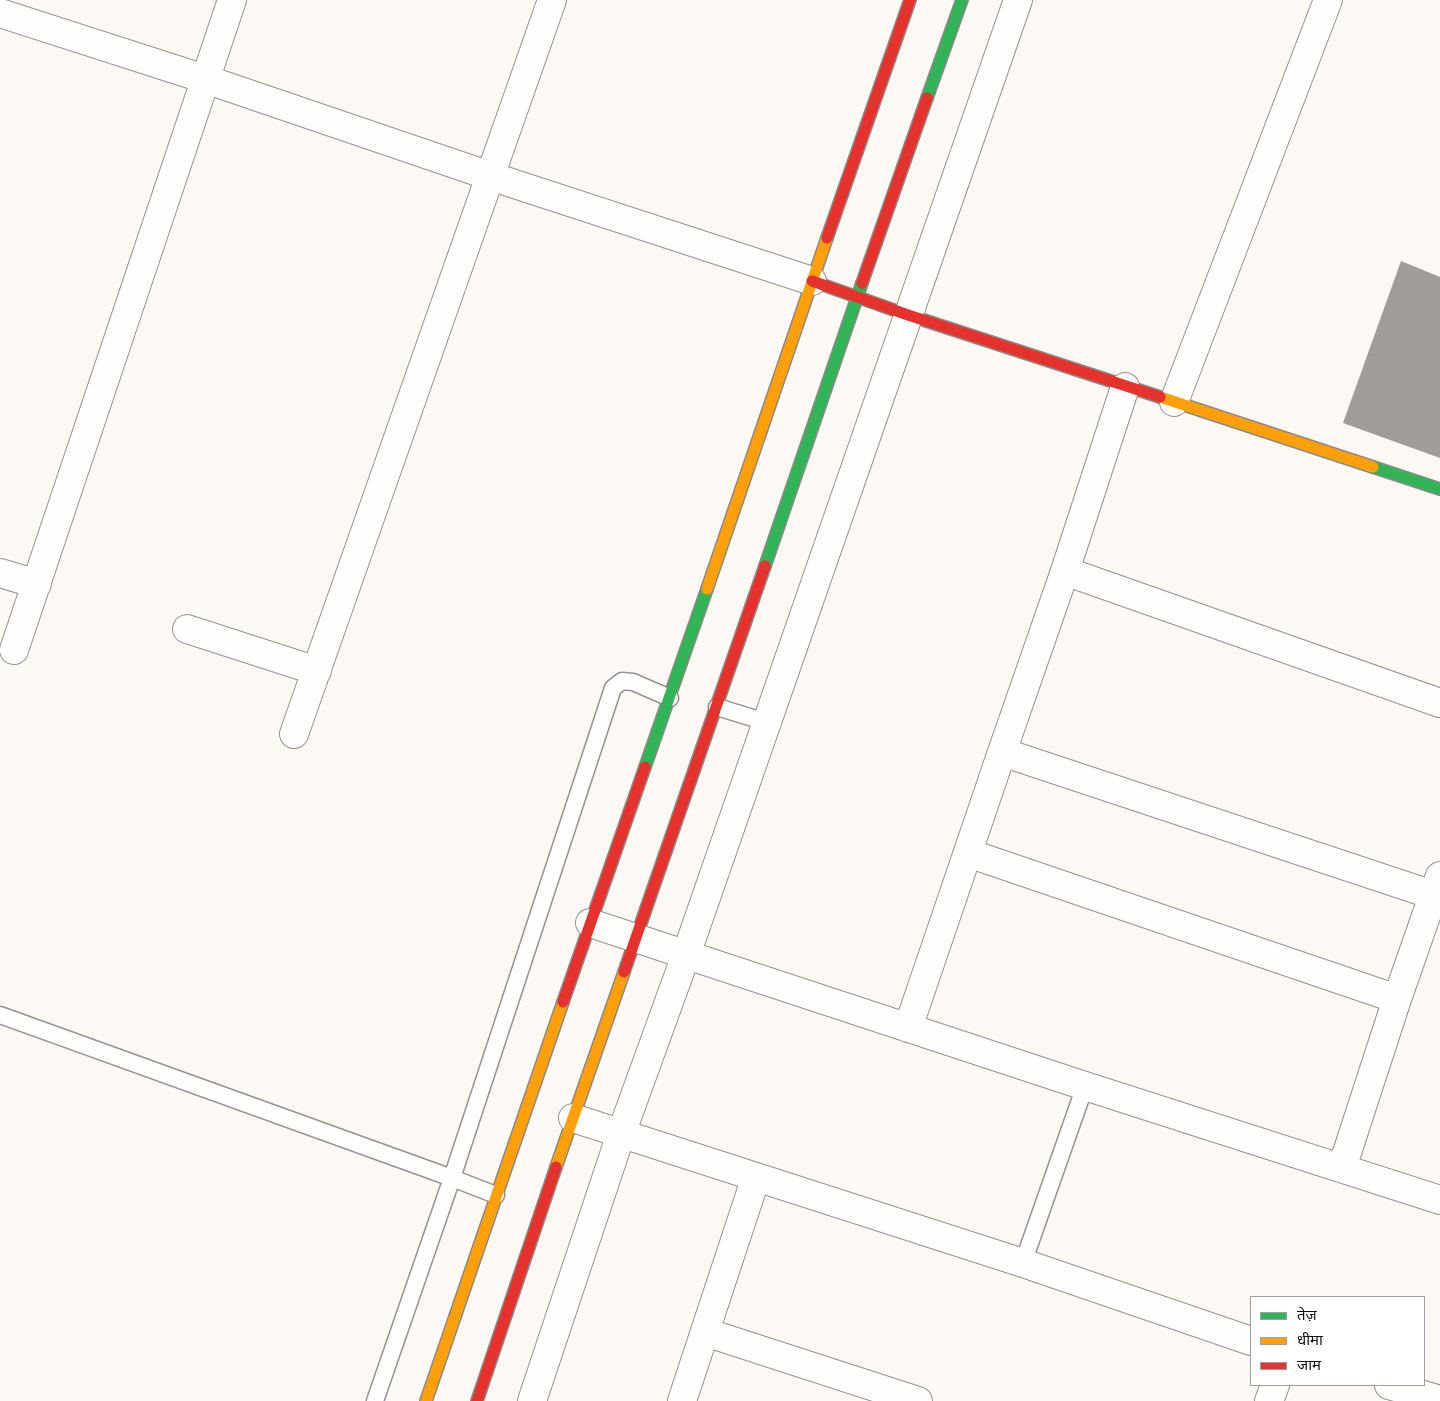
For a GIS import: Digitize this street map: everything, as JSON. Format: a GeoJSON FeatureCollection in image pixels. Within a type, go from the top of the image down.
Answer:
{"type":"FeatureCollection","features":[{"type":"Feature","properties":{"kind":"street"},"geometry":{"type":"LineString","coordinates":[[14,650],[232,0]]}},
{"type":"Feature","properties":{"kind":"street"},"geometry":{"type":"LineString","coordinates":[[294,734],[552,0]]}},
{"type":"Feature","properties":{"kind":"street"},"geometry":{"type":"LineString","coordinates":[[426,1401],[910,0]]}},
{"type":"Feature","properties":{"kind":"street"},"geometry":{"type":"LineString","coordinates":[[477,1401],[857,296],[962,0]]}},
{"type":"Feature","properties":{"kind":"street"},"geometry":{"type":"LineString","coordinates":[[532,1401],[621,1134],[686,955],[1018,0]]}},
{"type":"Feature","properties":{"kind":"street"},"geometry":{"type":"LineString","coordinates":[[1174,402],[1328,0]]}},
{"type":"Feature","properties":{"kind":"street"},"geometry":{"type":"LineString","coordinates":[[0,12],[205,79],[490,176],[812,281],[1125,387],[1440,489]]}},
{"type":"Feature","properties":{"kind":"street"},"geometry":{"type":"LineString","coordinates":[[908,1028],[1065,571],[1125,387]]}},
{"type":"Feature","properties":{"kind":"street"},"geometry":{"type":"LineString","coordinates":[[1065,571],[1440,702]]}},
{"type":"Feature","properties":{"kind":"street"},"geometry":{"type":"LineString","coordinates":[[0,573],[37,584]]}},
{"type":"Feature","properties":{"kind":"street"},"geometry":{"type":"LineString","coordinates":[[187,629],[317,671]]}},
{"type":"Feature","properties":{"kind":"street"},"geometry":{"type":"LineString","coordinates":[[1002,752],[1437,885],[1396,999],[1342,1168]]}},
{"type":"Feature","properties":{"kind":"street"},"geometry":{"type":"LineString","coordinates":[[968,853],[1396,999]]}},
{"type":"Feature","properties":{"kind":"street"},"geometry":{"type":"LineString","coordinates":[[590,923],[1085,1086],[1440,1200]]}},
{"type":"Feature","properties":{"kind":"street"},"geometry":{"type":"LineString","coordinates":[[573,1118],[1023,1263],[1250,1341]]}},
{"type":"Feature","properties":{"kind":"street"},"geometry":{"type":"LineString","coordinates":[[682,1401],[756,1177]]}},
{"type":"Feature","properties":{"kind":"street"},"geometry":{"type":"LineString","coordinates":[[705,1332],[918,1401]]}},
{"type":"Feature","properties":{"kind":"street"},"geometry":{"type":"LineString","coordinates":[[1269,1401],[1275,1386]]}},
{"type":"Feature","properties":{"kind":"street"},"geometry":{"type":"LineString","coordinates":[[1393,1386],[1440,1400]]}},
{"type":"Feature","properties":{"kind":"lane"},"geometry":{"type":"LineString","coordinates":[[375,1401],[452,1178],[613,688],[622,681],[633,682],[670,698]]}},
{"type":"Feature","properties":{"kind":"lane"},"geometry":{"type":"LineString","coordinates":[[717,707],[766,722]]}},
{"type":"Feature","properties":{"kind":"lane"},"geometry":{"type":"LineString","coordinates":[[0,1015],[496,1195]]}},
{"type":"Feature","properties":{"kind":"lane"},"geometry":{"type":"LineString","coordinates":[[1023,1263],[1085,1086]]}},
{"type":"Feature","properties":{"kind":"building"},"geometry":{"type":"Polygon","coordinates":[[[1401,261],[1440,277],[1440,458],[1343,423],[1401,261]]]}},
{"type":"Feature","properties":{"kind":"traffic: fast"},"geometry":{"type":"LineString","coordinates":[[927,98],[962,0]]}},
{"type":"Feature","properties":{"kind":"traffic: fast"},"geometry":{"type":"LineString","coordinates":[[765,566],[862,283]]}},
{"type":"Feature","properties":{"kind":"traffic: fast"},"geometry":{"type":"LineString","coordinates":[[1373,467],[1440,489]]}},
{"type":"Feature","properties":{"kind":"traffic: fast"},"geometry":{"type":"LineString","coordinates":[[645,767],[707,589]]}},
{"type":"Feature","properties":{"kind":"traffic: slow"},"geometry":{"type":"LineString","coordinates":[[707,589],[827,238]]}},
{"type":"Feature","properties":{"kind":"traffic: slow"},"geometry":{"type":"LineString","coordinates":[[1160,397],[1373,467]]}},
{"type":"Feature","properties":{"kind":"traffic: slow"},"geometry":{"type":"LineString","coordinates":[[556,1167],[624,972]]}},
{"type":"Feature","properties":{"kind":"traffic: slow"},"geometry":{"type":"LineString","coordinates":[[426,1401],[563,1002]]}},
{"type":"Feature","properties":{"kind":"traffic: jam"},"geometry":{"type":"LineString","coordinates":[[827,238],[910,0]]}},
{"type":"Feature","properties":{"kind":"traffic: jam"},"geometry":{"type":"LineString","coordinates":[[862,283],[927,98]]}},
{"type":"Feature","properties":{"kind":"traffic: jam"},"geometry":{"type":"LineString","coordinates":[[812,281],[908,315],[1160,397]]}},
{"type":"Feature","properties":{"kind":"traffic: jam"},"geometry":{"type":"LineString","coordinates":[[624,972],[765,566]]}},
{"type":"Feature","properties":{"kind":"traffic: jam"},"geometry":{"type":"LineString","coordinates":[[563,1002],[645,767]]}},
{"type":"Feature","properties":{"kind":"traffic: jam"},"geometry":{"type":"LineString","coordinates":[[477,1401],[556,1167]]}}]}
